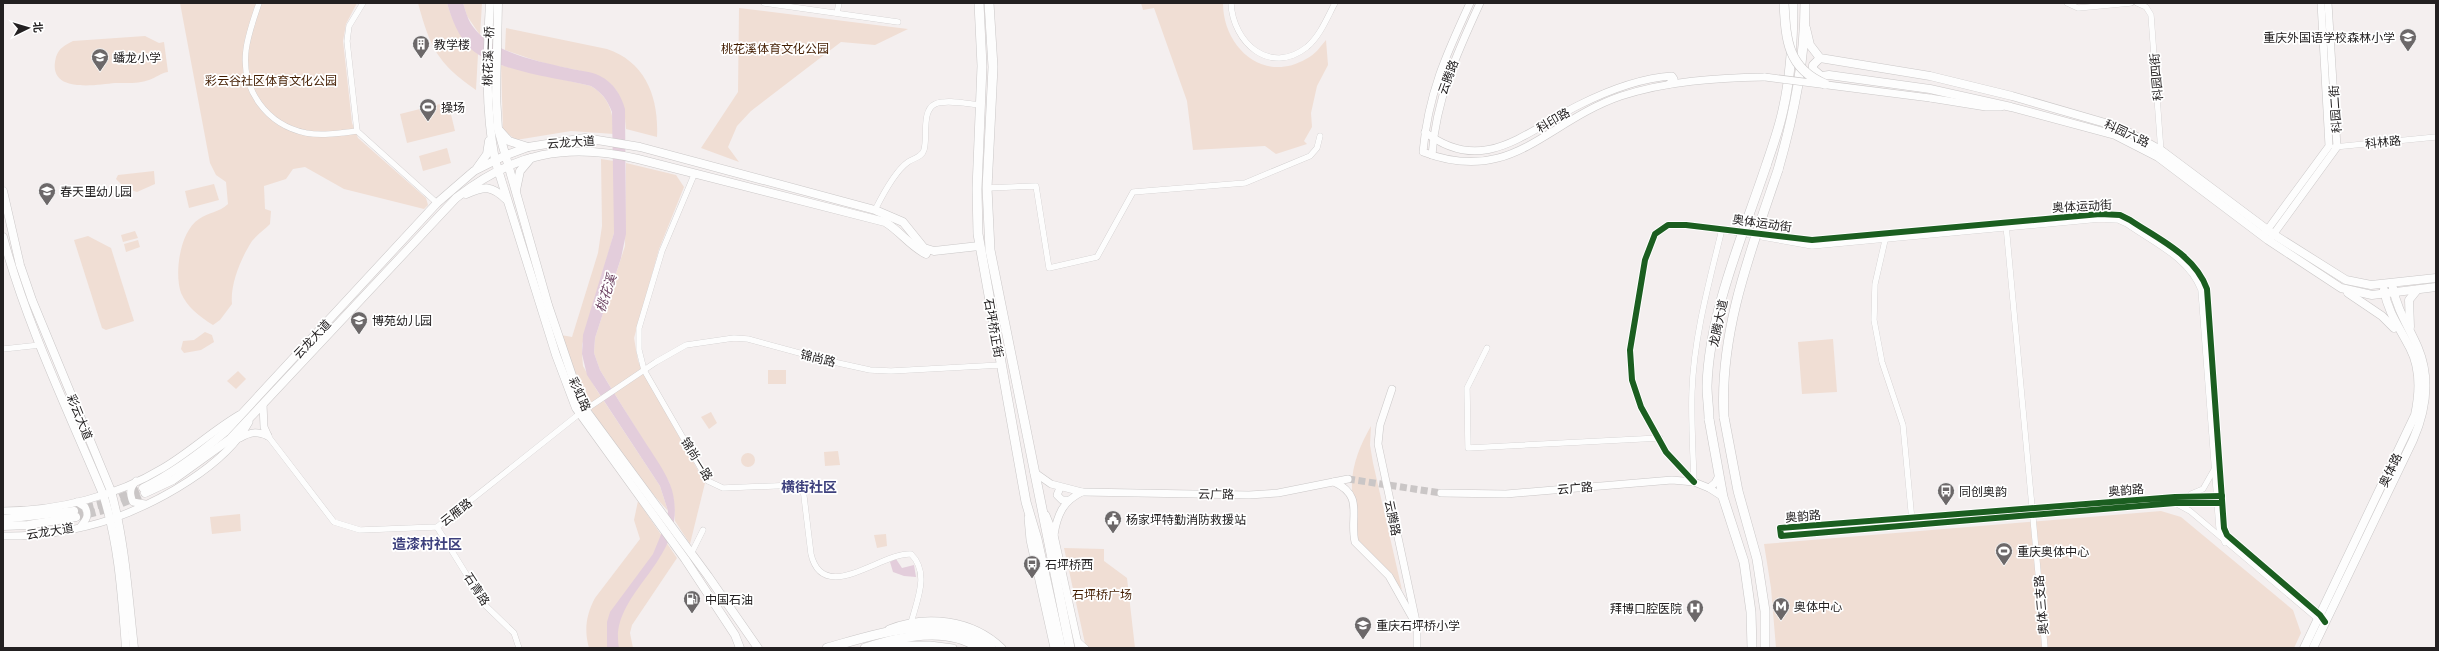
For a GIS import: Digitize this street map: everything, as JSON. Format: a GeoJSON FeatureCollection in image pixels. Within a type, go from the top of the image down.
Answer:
{"type":"FeatureCollection","features":[{"type":"Feature","properties":{"kind":"main road"},"geometry":{"type":"LineString","coordinates":[[490,3],[493,19]]}},
{"type":"Feature","properties":{"kind":"main road"},"geometry":{"type":"LineString","coordinates":[[493,19],[498,3]]}},
{"type":"Feature","properties":{"kind":"main road","name":"石坪桥正街"},"geometry":{"type":"LineString","coordinates":[[979,3],[982,66],[977,189],[980,248],[1026,502],[1037,539],[1060,648]]}},
{"type":"Feature","properties":{"kind":"main road","name":"石坪桥正街"},"geometry":{"type":"LineString","coordinates":[[990,3],[994,66],[987,188],[990,250],[1033,471],[1050,535],[1070,648]]}},
{"type":"Feature","properties":{"kind":"main road"},"geometry":{"type":"LineString","coordinates":[[1784,3],[1785,29],[1793,57],[1806,73],[1825,84]]}},
{"type":"Feature","properties":{"kind":"main road","name":"龙腾大道"},"geometry":{"type":"LineString","coordinates":[[1752,648],[1751,612],[1744,562],[1723,497],[1709,419],[1707,385],[1713,337],[1726,288],[1783,111],[1792,51],[1793,3]]}},
{"type":"Feature","properties":{"kind":"main road","name":"龙腾大道"},"geometry":{"type":"LineString","coordinates":[[1765,648],[1765,610],[1757,559],[1738,491],[1724,417],[1722,386],[1728,340],[1742,284],[1778,170],[1798,91],[1804,55],[1805,3]]}},
{"type":"Feature","properties":{"kind":"main road","name":"桃花溪一桥"},"geometry":{"type":"LineString","coordinates":[[487,95],[493,19]]}},
{"type":"Feature","properties":{"kind":"main road","name":"桃花溪一桥"},"geometry":{"type":"LineString","coordinates":[[493,19],[496,96]]}},
{"type":"Feature","properties":{"kind":"main road"},"geometry":{"type":"LineString","coordinates":[[1805,23],[1810,45],[1820,58],[1813,65],[1813,69],[1820,75]]}},
{"type":"Feature","properties":{"kind":"main road","name":"科园六路"},"geometry":{"type":"LineString","coordinates":[[1820,58],[1930,76],[2012,96],[2119,127],[2160,154],[2341,288],[2362,294],[2385,294],[2436,287]]}},
{"type":"Feature","properties":{"kind":"main road"},"geometry":{"type":"LineString","coordinates":[[1798,91],[1810,78],[1820,75]]}},
{"type":"Feature","properties":{"kind":"main road","name":"科园六路"},"geometry":{"type":"LineString","coordinates":[[1820,75],[1930,89],[2011,107],[2115,134],[2160,154]]}},
{"type":"Feature","properties":{"kind":"main road","name":"彩虹路"},"geometry":{"type":"LineString","coordinates":[[487,95],[494,130],[504,156],[562,352],[582,412]]}},
{"type":"Feature","properties":{"kind":"main road","name":"彩虹路"},"geometry":{"type":"LineString","coordinates":[[496,96],[494,130],[495,160],[556,354],[582,412],[653,509],[688,554],[708,576],[755,646]]}},
{"type":"Feature","properties":{"kind":"main road"},"geometry":{"type":"LineString","coordinates":[[474,171],[487,154],[494,130],[509,141],[528,147]]}},
{"type":"Feature","properties":{"kind":"main road","name":"云龙大道"},"geometry":{"type":"LineString","coordinates":[[144,490],[173,480],[202,461],[249,414],[437,203],[474,171],[504,156],[528,147],[572,139],[608,140],[640,147],[875,210],[903,222],[924,248],[934,251],[980,248]]}},
{"type":"Feature","properties":{"kind":"main road","name":"云龙大道"},"geometry":{"type":"LineString","coordinates":[[249,414],[263,404],[456,198],[476,182],[498,170],[533,157],[585,150],[608,152],[694,175],[885,222],[893,227],[914,247],[928,254],[980,248]]}},
{"type":"Feature","properties":{"kind":"main road"},"geometry":{"type":"LineString","coordinates":[[515,193],[520,172],[533,157]]}},
{"type":"Feature","properties":{"kind":"main road"},"geometry":{"type":"LineString","coordinates":[[456,198],[481,187],[498,191],[507,200]]}},
{"type":"Feature","properties":{"kind":"main road","name":"彩云大道"},"geometry":{"type":"LineString","coordinates":[[3,191],[20,266],[107,493],[114,517],[125,563],[134,648]]}},
{"type":"Feature","properties":{"kind":"main road","name":"科园六路"},"geometry":{"type":"LineString","coordinates":[[2268,235],[2346,280],[2362,285],[2384,285],[2436,278]]}},
{"type":"Feature","properties":{"kind":"main road","name":"彩云大道"},"geometry":{"type":"LineString","coordinates":[[3,237],[12,270],[40,345],[107,493]]}},
{"type":"Feature","properties":{"kind":"main road","name":"奥体路"},"geometry":{"type":"LineString","coordinates":[[2304,648],[2321,619],[2415,414],[2418,395],[2418,375],[2416,362],[2394,293],[2393,284]]}},
{"type":"Feature","properties":{"kind":"main road","name":"奥体路"},"geometry":{"type":"LineString","coordinates":[[2384,285],[2385,294],[2393,321],[2408,336]]}},
{"type":"Feature","properties":{"kind":"main road"},"geometry":{"type":"LineString","coordinates":[[2341,288],[2408,336]]}},
{"type":"Feature","properties":{"kind":"main road"},"geometry":{"type":"LineString","coordinates":[[2408,336],[2409,300],[2418,290]]}},
{"type":"Feature","properties":{"kind":"main road","name":"云龙大道"},"geometry":{"type":"LineString","coordinates":[[3,519],[75,514],[28,525],[3,526]]}},
{"type":"Feature","properties":{"kind":"main road","name":"彩云大道"},"geometry":{"type":"LineString","coordinates":[[114,517],[126,648]]}},
{"type":"Feature","properties":{"kind":"main road","name":"彩虹路"},"geometry":{"type":"LineString","coordinates":[[688,554],[701,583],[735,635],[741,648]]}},
{"type":"Feature","properties":{"kind":"main road"},"geometry":{"type":"LineString","coordinates":[[701,583],[702,577],[708,576]]}},
{"type":"Feature","properties":{"kind":"main road","name":"奥体路"},"geometry":{"type":"LineString","coordinates":[[2313,648],[2321,619]]}},
{"type":"Feature","properties":{"kind":"main road"},"geometry":{"type":"LineString","coordinates":[[827,648],[907,629],[934,628],[961,631],[982,641],[991,648]]}},
{"type":"Feature","properties":{"kind":"main road"},"geometry":{"type":"LineString","coordinates":[[865,648],[909,637],[933,635],[959,638],[979,648]]}},
{"type":"Feature","properties":{"kind":"street"},"geometry":{"type":"LineString","coordinates":[[259,3],[248,43],[246,65],[248,81],[262,108],[287,128],[306,133],[328,134],[358,131]]}},
{"type":"Feature","properties":{"kind":"street"},"geometry":{"type":"LineString","coordinates":[[363,3],[349,26],[347,41],[358,131],[437,203]]}},
{"type":"Feature","properties":{"kind":"street"},"geometry":{"type":"LineString","coordinates":[[764,3],[898,22]]}},
{"type":"Feature","properties":{"kind":"street"},"geometry":{"type":"LineString","coordinates":[[837,13],[839,3]]}},
{"type":"Feature","properties":{"kind":"street"},"geometry":{"type":"LineString","coordinates":[[1231,3],[1233,21],[1244,42],[1262,55],[1278,57],[1294,55],[1308,46],[1319,33],[1335,3]]}},
{"type":"Feature","properties":{"kind":"street","name":"云腾路"},"geometry":{"type":"LineString","coordinates":[[1423,152],[1425,132],[1438,76],[1470,3]]}},
{"type":"Feature","properties":{"kind":"street","name":"云腾路"},"geometry":{"type":"LineString","coordinates":[[1432,155],[1433,138],[1444,86],[1480,3]]}},
{"type":"Feature","properties":{"kind":"street"},"geometry":{"type":"LineString","coordinates":[[2067,3],[2078,8],[2131,3]]}},
{"type":"Feature","properties":{"kind":"street","name":"科园四街"},"geometry":{"type":"LineString","coordinates":[[2137,3],[2146,6],[2151,15],[2160,154]]}},
{"type":"Feature","properties":{"kind":"street","name":"科园二街"},"geometry":{"type":"LineString","coordinates":[[2268,235],[2329,146],[2321,3]]}},
{"type":"Feature","properties":{"kind":"street","name":"科园二街"},"geometry":{"type":"LineString","coordinates":[[2268,235],[2337,147],[2328,3]]}},
{"type":"Feature","properties":{"kind":"street","name":"科印路"},"geometry":{"type":"LineString","coordinates":[[1425,132],[1451,148],[1461,150],[1492,149],[1514,142],[1578,106],[1606,93],[1653,79],[1674,77],[1674,81],[1668,84]]}},
{"type":"Feature","properties":{"kind":"street","name":"科印路"},"geometry":{"type":"LineString","coordinates":[[1423,152],[1461,162],[1497,160],[1519,151],[1603,102],[1668,84],[1709,79],[1765,77],[1930,98],[1986,107],[2011,107]]}},
{"type":"Feature","properties":{"kind":"street"},"geometry":{"type":"LineString","coordinates":[[875,210],[883,193],[903,166],[922,154],[925,144],[928,113],[931,108],[942,103],[981,105]]}},
{"type":"Feature","properties":{"kind":"street"},"geometry":{"type":"LineString","coordinates":[[987,188],[1036,186],[1049,268],[1097,257],[1132,192],[1245,183],[1310,156],[1317,148],[1320,136]]}},
{"type":"Feature","properties":{"kind":"street","name":"科林路"},"geometry":{"type":"LineString","coordinates":[[2329,146],[2337,147],[2436,137]]}},
{"type":"Feature","properties":{"kind":"street","name":"锦尚一路"},"geometry":{"type":"LineString","coordinates":[[694,175],[662,250],[639,328],[640,350],[644,370],[708,481],[724,488],[798,485],[803,488],[813,564],[819,571],[837,578],[860,572],[903,553],[911,554],[917,560],[922,571],[921,582],[911,623]]}},
{"type":"Feature","properties":{"kind":"street","name":"奥体运动街"},"geometry":{"type":"LineString","coordinates":[[1694,482],[1666,452],[1660,438],[1641,407],[1632,380],[1630,358],[1645,260],[1655,234],[1668,225],[1722,229],[1738,234],[1801,246],[2100,214],[2120,215],[2130,220],[2169,246],[2196,268],[2203,278],[2209,302],[2220,503]]}},
{"type":"Feature","properties":{"kind":"street","name":"奥体运动街"},"geometry":{"type":"LineString","coordinates":[[2006,225],[2100,219],[2118,220],[2184,263],[2192,271],[2198,280],[2204,301],[2215,468],[2220,496]]}},
{"type":"Feature","properties":{"kind":"street","name":"奥体三支路"},"geometry":{"type":"LineString","coordinates":[[2006,225],[2034,515],[2045,648]]}},
{"type":"Feature","properties":{"kind":"street"},"geometry":{"type":"LineString","coordinates":[[1694,482],[1692,391],[1695,357],[1702,315],[1722,229]]}},
{"type":"Feature","properties":{"kind":"street"},"geometry":{"type":"LineString","coordinates":[[1886,236],[1875,284],[1874,320],[1882,362],[1905,436],[1912,525]]}},
{"type":"Feature","properties":{"kind":"street","name":"锦尚路"},"geometry":{"type":"LineString","coordinates":[[582,412],[673,351],[686,345],[734,338],[748,339],[870,370],[891,371],[1001,365]]}},
{"type":"Feature","properties":{"kind":"street"},"geometry":{"type":"LineString","coordinates":[[3,349],[40,345]]}},
{"type":"Feature","properties":{"kind":"street"},"geometry":{"type":"LineString","coordinates":[[1487,348],[1467,388],[1468,448],[1660,438]]}},
{"type":"Feature","properties":{"kind":"street","name":"云腾路"},"geometry":{"type":"LineString","coordinates":[[1392,389],[1380,424],[1378,444],[1417,626],[1417,648]]}},
{"type":"Feature","properties":{"kind":"street"},"geometry":{"type":"LineString","coordinates":[[263,404],[264,427],[268,436]]}},
{"type":"Feature","properties":{"kind":"street","name":"云雁路"},"geometry":{"type":"LineString","coordinates":[[268,436],[334,522],[360,530],[437,526],[582,412]]}},
{"type":"Feature","properties":{"kind":"street","name":"云龙大道"},"geometry":{"type":"LineString","coordinates":[[3,536],[81,526],[114,517],[146,504],[178,488],[240,438],[249,414]]}},
{"type":"Feature","properties":{"kind":"street","name":"云龙大道"},"geometry":{"type":"LineString","coordinates":[[3,511],[26,511],[77,502],[107,493],[162,469],[196,447],[225,423],[249,414]]}},
{"type":"Feature","properties":{"kind":"street"},"geometry":{"type":"LineString","coordinates":[[240,438],[249,433],[258,432],[268,436]]}},
{"type":"Feature","properties":{"kind":"street"},"geometry":{"type":"LineString","coordinates":[[2175,500],[2199,492],[2215,468]]}},
{"type":"Feature","properties":{"kind":"street"},"geometry":{"type":"LineString","coordinates":[[1033,471],[1060,488],[1057,495],[1062,500],[1067,500],[1082,492]]}},
{"type":"Feature","properties":{"kind":"street"},"geometry":{"type":"LineString","coordinates":[[1709,488],[1715,483],[1719,476]]}},
{"type":"Feature","properties":{"kind":"street","name":"云广路"},"geometry":{"type":"LineString","coordinates":[[1060,488],[1082,492],[1249,495],[1278,493],[1348,479]]}},
{"type":"Feature","properties":{"kind":"street"},"geometry":{"type":"LineString","coordinates":[[136,480],[130,491],[131,497],[134,502],[146,504]]}},
{"type":"Feature","properties":{"kind":"street","name":"云广路"},"geometry":{"type":"LineString","coordinates":[[1441,493],[1506,494],[1672,480],[1694,482],[1717,491],[1723,497]]}},
{"type":"Feature","properties":{"kind":"street"},"geometry":{"type":"LineString","coordinates":[[1333,482],[1343,486],[1354,502],[1355,542],[1389,576],[1417,626]]}},
{"type":"Feature","properties":{"kind":"street","name":"奥韵路"},"geometry":{"type":"LineString","coordinates":[[2220,496],[2175,500],[2034,515],[1781,536],[1780,528],[2033,508],[2175,500],[2220,503]]}},
{"type":"Feature","properties":{"kind":"street"},"geometry":{"type":"LineString","coordinates":[[1067,500],[1050,535],[1079,648]]}},
{"type":"Feature","properties":{"kind":"street"},"geometry":{"type":"LineString","coordinates":[[2175,500],[2190,511],[2225,543],[2321,619]]}},
{"type":"Feature","properties":{"kind":"street"},"geometry":{"type":"LineString","coordinates":[[77,502],[85,507],[88,517],[81,526]]}},
{"type":"Feature","properties":{"kind":"street"},"geometry":{"type":"LineString","coordinates":[[1026,502],[1030,540],[1054,648]]}},
{"type":"Feature","properties":{"kind":"street"},"geometry":{"type":"LineString","coordinates":[[2220,503],[2224,528],[2229,538],[2321,619]]}},
{"type":"Feature","properties":{"kind":"street"},"geometry":{"type":"LineString","coordinates":[[2220,503],[2219,528],[2225,543]]}},
{"type":"Feature","properties":{"kind":"street","name":"石青路"},"geometry":{"type":"LineString","coordinates":[[437,526],[486,606],[514,633],[519,648]]}},
{"type":"Feature","properties":{"kind":"street"},"geometry":{"type":"LineString","coordinates":[[688,554],[703,530]]}},
{"type":"Feature","properties":{"kind":"street"},"geometry":{"type":"LineString","coordinates":[[873,636],[902,624],[934,620],[950,622],[975,630],[1002,648]]}},
{"type":"Feature","properties":{"kind":"street"},"geometry":{"type":"LineString","coordinates":[[1077,640],[1086,648]]}},
{"type":"Feature","properties":{"kind":"street"},"geometry":{"type":"LineString","coordinates":[[875,645],[930,645],[953,648]]}},
{"type":"Feature","properties":{"kind":"green space","name":"彩云谷社区体育文化公园"},"geometry":{"type":"Polygon","coordinates":[[[180,3],[357,3],[346,24],[343,41],[352,123],[358,138],[426,198],[428,205],[424,209],[344,189],[305,167],[293,169],[286,179],[264,186],[265,209],[271,211],[270,224],[252,241],[248,248],[237,271],[233,288],[232,304],[220,320],[213,325],[190,307],[181,293],[179,285],[178,275],[180,253],[187,233],[192,225],[199,219],[221,209],[228,204],[226,182],[216,175],[210,163],[180,3]]]}},
{"type":"Feature","properties":{"kind":"green space"},"geometry":{"type":"Polygon","coordinates":[[[418,3],[447,3],[452,18],[459,31],[467,43],[478,54],[476,90],[452,71],[437,53],[431,43],[418,3]]]}},
{"type":"Feature","properties":{"kind":"green space"},"geometry":{"type":"Polygon","coordinates":[[[463,3],[482,3],[480,35],[467,16],[463,3]]]}},
{"type":"Feature","properties":{"kind":"green space"},"geometry":{"type":"Polygon","coordinates":[[[1141,3],[1223,3],[1225,19],[1230,34],[1238,47],[1248,57],[1261,64],[1275,67],[1290,66],[1309,57],[1317,51],[1326,40],[1328,65],[1317,86],[1311,113],[1312,127],[1304,141],[1307,144],[1276,154],[1265,146],[1193,150],[1187,101],[1154,8],[1143,10],[1141,3]]]}},
{"type":"Feature","properties":{"kind":"green space","name":"桃花溪体育文化公园"},"geometry":{"type":"Polygon","coordinates":[[[739,8],[908,29],[875,45],[841,42],[751,111],[737,126],[728,147],[739,162],[701,148],[738,92],[739,8]]]}},
{"type":"Feature","properties":{"kind":"green space"},"geometry":{"type":"Polygon","coordinates":[[[506,28],[607,49],[632,63],[647,83],[652,95],[656,109],[657,137],[626,129],[624,111],[620,97],[614,87],[605,80],[582,71],[546,63],[505,50],[506,28]]]}},
{"type":"Feature","properties":{"kind":"green space"},"geometry":{"type":"Polygon","coordinates":[[[145,36],[159,43],[164,42],[168,72],[141,82],[96,85],[74,85],[65,82],[58,77],[55,69],[57,54],[63,47],[73,41],[145,36]]]}},
{"type":"Feature","properties":{"kind":"green space"},"geometry":{"type":"Polygon","coordinates":[[[501,65],[591,86],[602,95],[609,106],[613,119],[614,134],[571,131],[516,140],[503,130],[501,65]]]}},
{"type":"Feature","properties":{"kind":"green space","name":"操场"},"geometry":{"type":"Polygon","coordinates":[[[448,102],[455,131],[407,143],[400,114],[448,102]]]}},
{"type":"Feature","properties":{"kind":"green space"},"geometry":{"type":"Polygon","coordinates":[[[447,148],[451,163],[423,171],[419,156],[447,148]]]}},
{"type":"Feature","properties":{"kind":"green space"},"geometry":{"type":"Polygon","coordinates":[[[601,159],[614,161],[614,233],[582,345],[583,366],[596,389],[660,486],[668,511],[628,464],[594,414],[580,385],[561,335],[572,337],[598,253],[602,226],[601,159]]]}},
{"type":"Feature","properties":{"kind":"green space"},"geometry":{"type":"Polygon","coordinates":[[[626,163],[676,175],[684,187],[659,249],[634,338],[638,361],[705,483],[690,544],[675,521],[674,501],[669,482],[600,370],[594,353],[595,338],[625,246],[626,163]]]}},
{"type":"Feature","properties":{"kind":"green space"},"geometry":{"type":"Polygon","coordinates":[[[154,171],[155,184],[137,192],[125,188],[116,179],[118,175],[154,171]]]}},
{"type":"Feature","properties":{"kind":"green space"},"geometry":{"type":"Polygon","coordinates":[[[214,184],[219,200],[189,208],[185,191],[214,184]]]}},
{"type":"Feature","properties":{"kind":"green space"},"geometry":{"type":"Polygon","coordinates":[[[135,231],[138,238],[123,242],[121,235],[135,231]]]}},
{"type":"Feature","properties":{"kind":"green space"},"geometry":{"type":"Polygon","coordinates":[[[88,236],[111,248],[134,321],[106,330],[102,328],[74,240],[88,236]]]}},
{"type":"Feature","properties":{"kind":"green space"},"geometry":{"type":"Polygon","coordinates":[[[138,240],[140,247],[126,252],[124,244],[138,240]]]}},
{"type":"Feature","properties":{"kind":"green space"},"geometry":{"type":"Polygon","coordinates":[[[205,332],[212,335],[214,342],[201,350],[184,353],[181,349],[183,341],[194,340],[205,332]]]}},
{"type":"Feature","properties":{"kind":"green space"},"geometry":{"type":"Polygon","coordinates":[[[1833,339],[1837,392],[1802,394],[1798,342],[1833,339]]]}},
{"type":"Feature","properties":{"kind":"green space"},"geometry":{"type":"Polygon","coordinates":[[[768,370],[786,370],[786,384],[768,384],[768,370]]]}},
{"type":"Feature","properties":{"kind":"green space"},"geometry":{"type":"Polygon","coordinates":[[[238,371],[246,379],[236,389],[227,381],[238,371]]]}},
{"type":"Feature","properties":{"kind":"green space"},"geometry":{"type":"Polygon","coordinates":[[[711,412],[717,423],[709,429],[701,417],[711,412]]]}},
{"type":"Feature","properties":{"kind":"green space"},"geometry":{"type":"Polygon","coordinates":[[[1371,426],[1370,445],[1373,463],[1402,590],[1389,573],[1359,542],[1358,538],[1357,507],[1352,489],[1352,481],[1360,448],[1371,426]]]}},
{"type":"Feature","properties":{"kind":"green space"},"geometry":{"type":"Polygon","coordinates":[[[838,451],[840,465],[825,466],[824,452],[838,451]]]}},
{"type":"Feature","properties":{"kind":"green space"},"geometry":{"type":"Polygon","coordinates":[[[748,453],[753,455],[755,460],[753,465],[748,467],[743,465],[741,460],[743,455],[748,453]]]}},
{"type":"Feature","properties":{"kind":"green space"},"geometry":{"type":"Polygon","coordinates":[[[638,501],[677,558],[632,625],[630,633],[633,648],[589,648],[586,629],[592,604],[640,539],[634,520],[638,501]]]}},
{"type":"Feature","properties":{"kind":"green space","name":"重庆奥体中心"},"geometry":{"type":"Polygon","coordinates":[[[2161,511],[2181,517],[2293,610],[2301,633],[2294,648],[1776,648],[1771,588],[1764,544],[2161,511]]]}},
{"type":"Feature","properties":{"kind":"green space"},"geometry":{"type":"Polygon","coordinates":[[[240,514],[241,531],[212,534],[210,517],[240,514]]]}},
{"type":"Feature","properties":{"kind":"green space"},"geometry":{"type":"Polygon","coordinates":[[[886,534],[887,546],[877,548],[874,535],[886,534]]]}},
{"type":"Feature","properties":{"kind":"green space","name":"石坪桥广场"},"geometry":{"type":"Polygon","coordinates":[[[1064,548],[1104,549],[1104,561],[1127,578],[1135,648],[1086,648],[1064,548]]]}},
{"type":"Feature","properties":{"kind":"water","name":"桃花溪"},"geometry":{"type":"Polygon","coordinates":[[[447,3],[463,3],[474,28],[492,44],[504,50],[544,63],[593,73],[600,76],[613,86],[625,109],[626,234],[621,258],[595,338],[594,353],[600,370],[658,461],[667,478],[672,490],[675,515],[670,537],[661,556],[625,609],[619,628],[619,648],[607,648],[607,622],[610,612],[653,554],[667,520],[668,511],[660,486],[587,375],[582,354],[583,335],[614,233],[612,112],[604,97],[591,86],[528,73],[482,57],[471,49],[462,39],[453,22],[447,3]]]}},
{"type":"Feature","properties":{"kind":"water"},"geometry":{"type":"Polygon","coordinates":[[[896,559],[902,568],[914,565],[916,577],[904,576],[893,572],[890,562],[896,559]]]}},
{"type":"Feature","properties":{"kind":"tunnel"},"geometry":{"type":"LineString","coordinates":[[1348,479],[1441,493]]}},
{"type":"Feature","properties":{"kind":"tunnel"},"geometry":{"type":"LineString","coordinates":[[74,511],[110,502],[143,488]]}},
{"type":"Feature","properties":{"kind":"tunnel"},"geometry":{"type":"LineString","coordinates":[[76,517],[111,508],[145,493]]}},
{"type":"Feature","properties":{"kind":"cycle path"},"geometry":{"type":"LineString","coordinates":[[1694,482],[1666,452],[1641,407],[1632,380],[1630,350],[1645,260],[1655,234],[1668,225],[1686,225],[1812,240],[2100,214],[2120,215],[2164,241],[2185,257],[2201,277],[2207,289],[2224,528],[2227,535],[2320,615],[2325,622]]}},
{"type":"Feature","properties":{"kind":"cycle path"},"geometry":{"type":"LineString","coordinates":[[2222,496],[2175,497],[1780,528],[1781,536],[2175,503],[2222,503]]}},
{"type":"Feature","properties":{"kind":"place","name":"重庆外国语学校森林小学"},"geometry":{"type":"Point","coordinates":[2408,52]}},
{"type":"Feature","properties":{"kind":"place","name":"教学楼"},"geometry":{"type":"Point","coordinates":[421,59]}},
{"type":"Feature","properties":{"kind":"place","name":"蟠龙小学"},"geometry":{"type":"Point","coordinates":[100,72]}},
{"type":"Feature","properties":{"kind":"place","name":"操场"},"geometry":{"type":"Point","coordinates":[428,122]}},
{"type":"Feature","properties":{"kind":"place","name":"春天里幼儿园"},"geometry":{"type":"Point","coordinates":[47,206]}},
{"type":"Feature","properties":{"kind":"place","name":"博苑幼儿园"},"geometry":{"type":"Point","coordinates":[359,335]}},
{"type":"Feature","properties":{"kind":"place","name":"同创奥韵"},"geometry":{"type":"Point","coordinates":[1946,506]}},
{"type":"Feature","properties":{"kind":"place","name":"杨家坪特勤消防救援站"},"geometry":{"type":"Point","coordinates":[1113,534]}},
{"type":"Feature","properties":{"kind":"place","name":"重庆奥体中心"},"geometry":{"type":"Point","coordinates":[2004,566]}},
{"type":"Feature","properties":{"kind":"place","name":"石坪桥西"},"geometry":{"type":"Point","coordinates":[1032,579]}},
{"type":"Feature","properties":{"kind":"place","name":"中国石油"},"geometry":{"type":"Point","coordinates":[692,614]}},
{"type":"Feature","properties":{"kind":"place","name":"奥体中心"},"geometry":{"type":"Point","coordinates":[1781,621]}},
{"type":"Feature","properties":{"kind":"place","name":"拜博口腔医院"},"geometry":{"type":"Point","coordinates":[1695,623]}},
{"type":"Feature","properties":{"kind":"place","name":"重庆石坪桥小学"},"geometry":{"type":"Point","coordinates":[1363,640]}},
{"type":"Feature","properties":{"kind":"district","name":"横街社区"},"geometry":{"type":"Point","coordinates":[809,487]}},
{"type":"Feature","properties":{"kind":"district","name":"造漆村社区"},"geometry":{"type":"Point","coordinates":[427,544]}}]}
